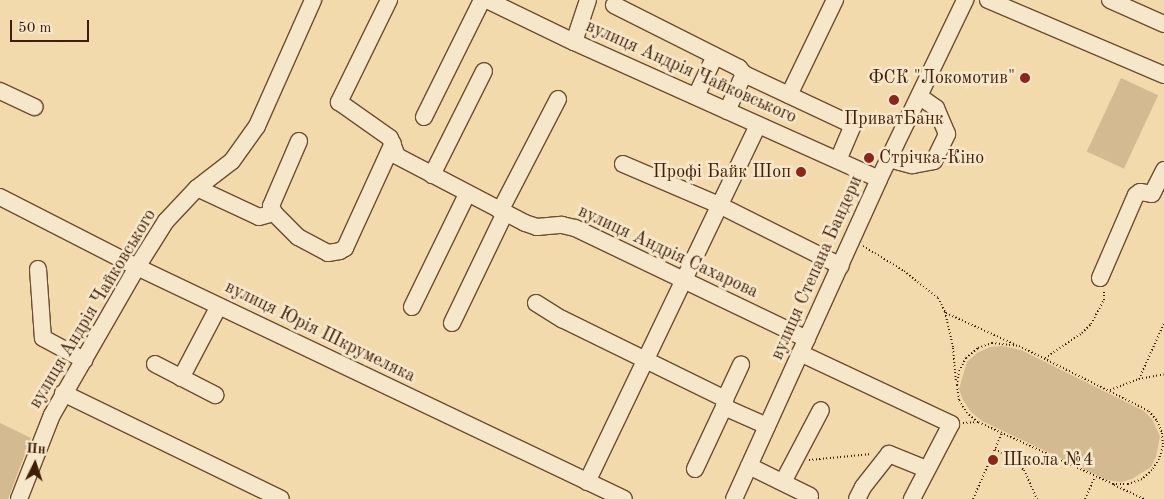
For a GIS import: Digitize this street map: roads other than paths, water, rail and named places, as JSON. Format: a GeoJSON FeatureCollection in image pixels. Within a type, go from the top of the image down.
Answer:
{"type":"FeatureCollection","features":[{"type":"Feature","properties":{"kind":"street","name":"вулиця Андрія Чайковського"},"geometry":{"type":"LineString","coordinates":[[19,499],[52,414],[137,267],[166,221],[197,188],[232,161],[257,126],[313,0]]}},
{"type":"Feature","properties":{"kind":"street","name":"вулиця Андрія Сахарова"},"geometry":{"type":"LineString","coordinates":[[388,0],[340,102],[382,131],[393,143],[396,156],[467,194],[534,226],[569,226],[683,282],[951,424],[926,469]]}},
{"type":"Feature","properties":{"kind":"street"},"geometry":{"type":"LineString","coordinates":[[424,117],[482,0]]}},
{"type":"Feature","properties":{"kind":"street","name":"вулиця Андрія Чайковського"},"geometry":{"type":"LineString","coordinates":[[487,0],[574,42],[880,179]]}},
{"type":"Feature","properties":{"kind":"street"},"geometry":{"type":"LineString","coordinates":[[574,42],[588,0]]}},
{"type":"Feature","properties":{"kind":"street"},"geometry":{"type":"LineString","coordinates":[[789,95],[835,0]]}},
{"type":"Feature","properties":{"kind":"street","name":"вулиця Степана Бандери"},"geometry":{"type":"LineString","coordinates":[[734,499],[889,159],[965,0]]}},
{"type":"Feature","properties":{"kind":"street"},"geometry":{"type":"LineString","coordinates":[[988,0],[1023,7],[1164,75]]}},
{"type":"Feature","properties":{"kind":"street"},"geometry":{"type":"LineString","coordinates":[[1110,0],[1164,24]]}},
{"type":"Feature","properties":{"kind":"street"},"geometry":{"type":"LineString","coordinates":[[614,5],[739,68],[744,74],[853,125],[838,160]]}},
{"type":"Feature","properties":{"kind":"street"},"geometry":{"type":"LineString","coordinates":[[696,96],[715,56]]}},
{"type":"Feature","properties":{"kind":"street"},"geometry":{"type":"LineString","coordinates":[[432,175],[484,71]]}},
{"type":"Feature","properties":{"kind":"street"},"geometry":{"type":"LineString","coordinates":[[727,110],[744,74]]}},
{"type":"Feature","properties":{"kind":"street"},"geometry":{"type":"LineString","coordinates":[[0,91],[34,107]]}},
{"type":"Feature","properties":{"kind":"street"},"geometry":{"type":"LineString","coordinates":[[889,159],[912,165],[934,161],[947,134],[936,108],[920,97]]}},
{"type":"Feature","properties":{"kind":"street"},"geometry":{"type":"LineString","coordinates":[[452,323],[558,99]]}},
{"type":"Feature","properties":{"kind":"street"},"geometry":{"type":"LineString","coordinates":[[590,489],[645,360],[758,125]]}},
{"type":"Feature","properties":{"kind":"street"},"geometry":{"type":"LineString","coordinates":[[299,141],[271,203],[274,213],[298,237],[328,252],[340,251],[344,248],[393,143]]}},
{"type":"Feature","properties":{"kind":"street"},"geometry":{"type":"LineString","coordinates":[[623,164],[718,205],[841,266]]}},
{"type":"Feature","properties":{"kind":"street"},"geometry":{"type":"LineString","coordinates":[[1100,278],[1136,195],[1140,192],[1152,194],[1164,170]]}},
{"type":"Feature","properties":{"kind":"street"},"geometry":{"type":"LineString","coordinates":[[197,188],[259,217],[274,213]]}},
{"type":"Feature","properties":{"kind":"street"},"geometry":{"type":"LineString","coordinates":[[412,307],[467,194]]}},
{"type":"Feature","properties":{"kind":"street","name":"вулиця Юрія Шкрумеляка"},"geometry":{"type":"LineString","coordinates":[[1,200],[590,489],[624,499]]}},
{"type":"Feature","properties":{"kind":"street"},"geometry":{"type":"LineString","coordinates":[[38,269],[43,338],[84,360]]}},
{"type":"Feature","properties":{"kind":"street"},"geometry":{"type":"LineString","coordinates":[[536,303],[562,319],[578,325],[767,426]]}},
{"type":"Feature","properties":{"kind":"street"},"geometry":{"type":"LineString","coordinates":[[181,378],[219,306]]}},
{"type":"Feature","properties":{"kind":"street"},"geometry":{"type":"LineString","coordinates":[[155,364],[215,395]]}},
{"type":"Feature","properties":{"kind":"street"},"geometry":{"type":"LineString","coordinates":[[695,469],[741,364]]}},
{"type":"Feature","properties":{"kind":"street"},"geometry":{"type":"LineString","coordinates":[[63,393],[281,499]]}},
{"type":"Feature","properties":{"kind":"street"},"geometry":{"type":"LineString","coordinates":[[783,482],[796,461],[821,410]]}},
{"type":"Feature","properties":{"kind":"street"},"geometry":{"type":"LineString","coordinates":[[858,499],[863,486],[889,454],[926,469],[912,499]]}},
{"type":"Feature","properties":{"kind":"street"},"geometry":{"type":"LineString","coordinates":[[749,466],[810,496]]}},
{"type":"Feature","properties":{"kind":"place","name":"ФСК \"Локомотив\""},"geometry":{"type":"Point","coordinates":[1025,78]}},
{"type":"Feature","properties":{"kind":"place","name":"ПриватБанк"},"geometry":{"type":"Point","coordinates":[894,100]}},
{"type":"Feature","properties":{"kind":"place","name":"Стрічка-Кіно"},"geometry":{"type":"Point","coordinates":[869,158]}},
{"type":"Feature","properties":{"kind":"place","name":"Профі Байк Шоп"},"geometry":{"type":"Point","coordinates":[801,172]}},
{"type":"Feature","properties":{"kind":"place","name":"Школа №4"},"geometry":{"type":"Point","coordinates":[993,460]}}]}
